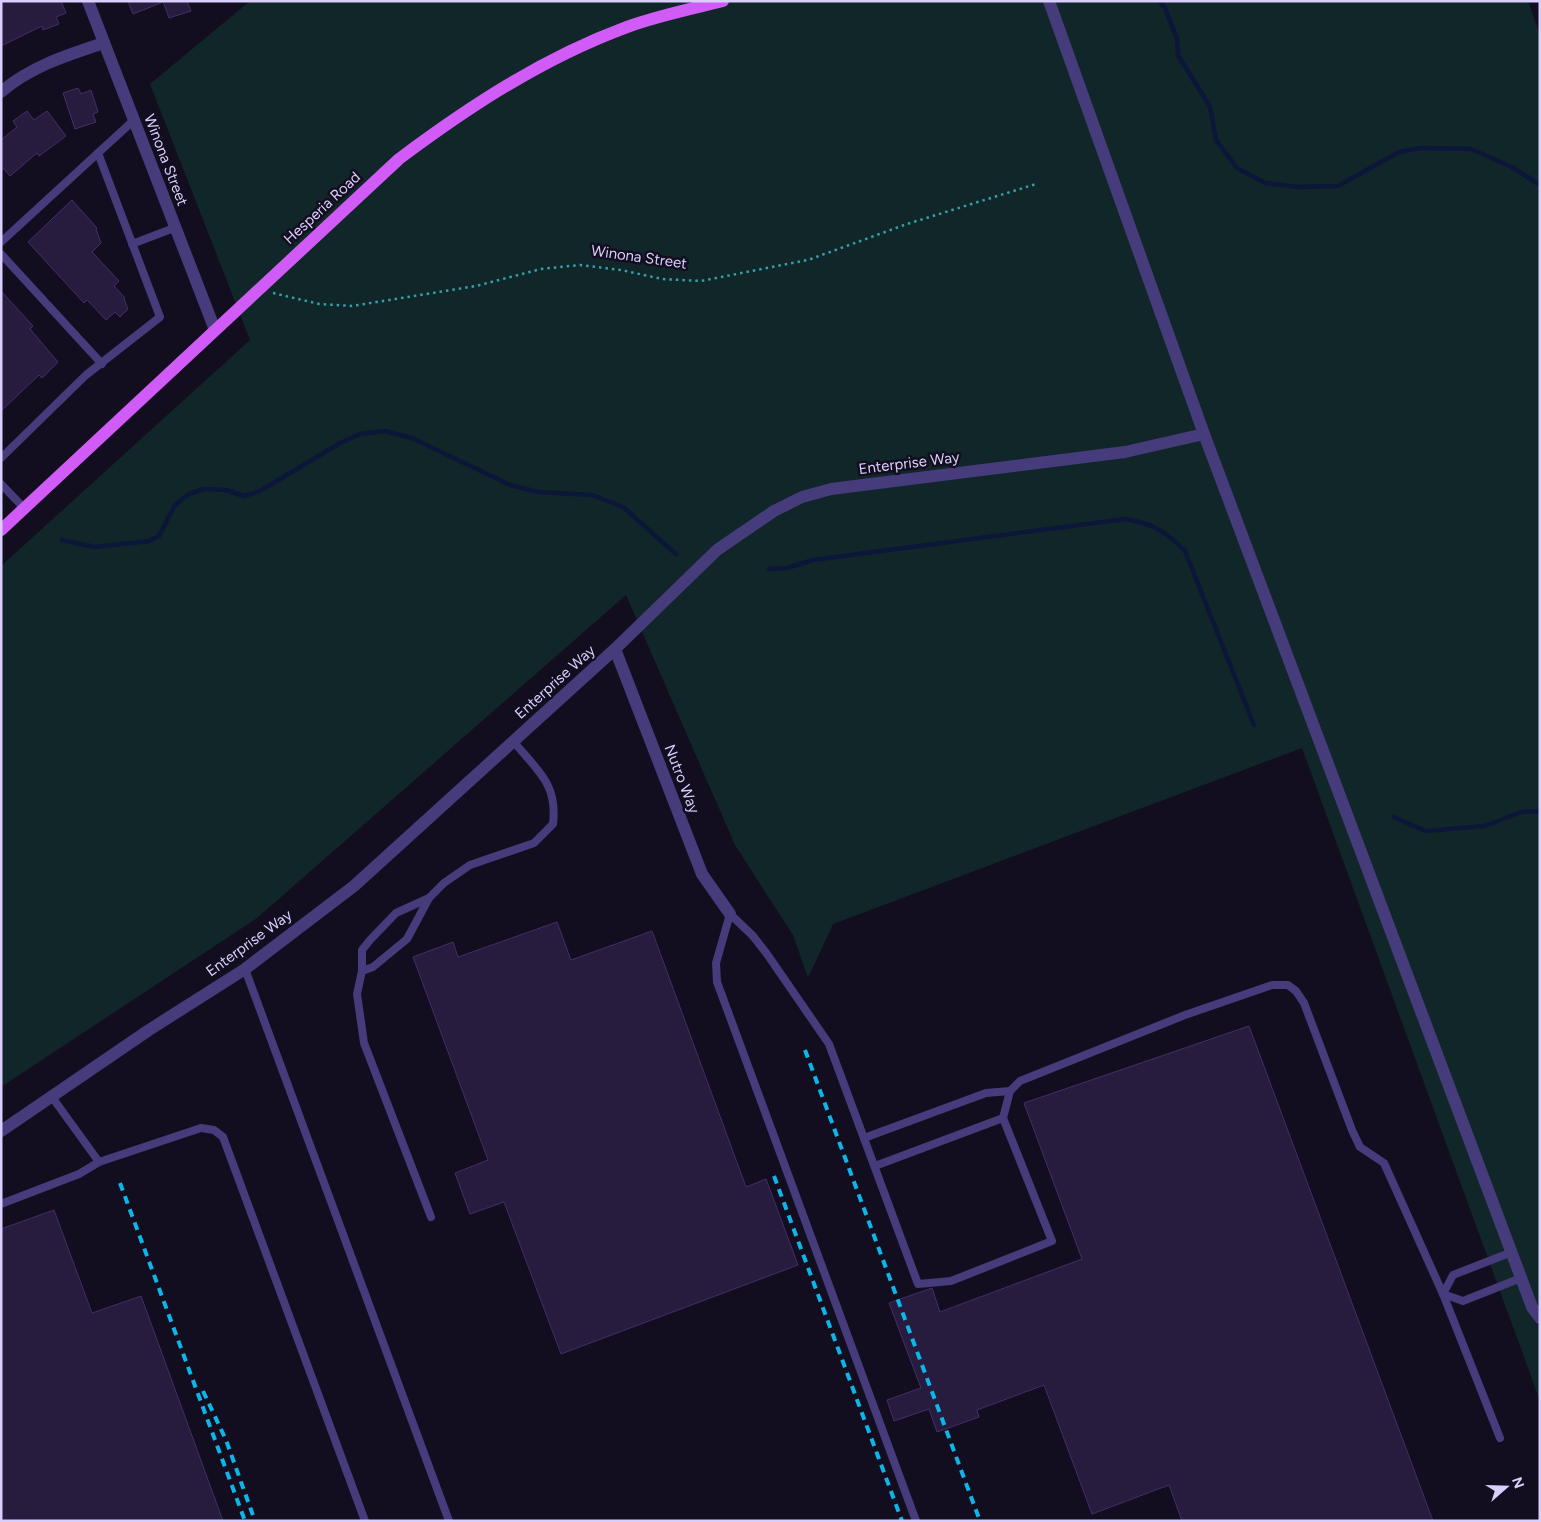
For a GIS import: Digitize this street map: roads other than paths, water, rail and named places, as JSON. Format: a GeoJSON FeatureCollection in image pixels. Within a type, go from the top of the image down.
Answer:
{"type":"FeatureCollection","features":[{"type":"Feature","properties":{"kind":"main road","name":"Hesperia Road"},"geometry":{"type":"LineString","coordinates":[[1,530],[399,159],[479,102],[518,78],[572,50],[628,27],[723,1]]}},
{"type":"Feature","properties":{"kind":"street","name":"Winona Street"},"geometry":{"type":"LineString","coordinates":[[88,1],[174,228],[215,330]]}},
{"type":"Feature","properties":{"kind":"street"},"geometry":{"type":"LineString","coordinates":[[1049,1],[1204,434],[1521,1278],[1532,1306],[1540,1318]]}},
{"type":"Feature","properties":{"kind":"street"},"geometry":{"type":"LineString","coordinates":[[1,92],[12,83],[48,62],[104,43]]}},
{"type":"Feature","properties":{"kind":"street","name":"Enterprise Way"},"geometry":{"type":"LineString","coordinates":[[1,1132],[149,1030],[245,969],[354,886],[615,649],[717,550],[746,528],[802,497],[831,489],[1125,452],[1204,434]]}},
{"type":"Feature","properties":{"kind":"street","name":"Nutro Way"},"geometry":{"type":"LineString","coordinates":[[615,649],[702,874],[730,914]]}},
{"type":"Feature","properties":{"kind":"lane"},"geometry":{"type":"LineString","coordinates":[[1,242],[134,120]]}},
{"type":"Feature","properties":{"kind":"lane"},"geometry":{"type":"LineString","coordinates":[[1,458],[86,375],[160,316],[98,152]]}},
{"type":"Feature","properties":{"kind":"lane"},"geometry":{"type":"LineString","coordinates":[[132,244],[174,228]]}},
{"type":"Feature","properties":{"kind":"lane"},"geometry":{"type":"LineString","coordinates":[[1,254],[102,364]]}},
{"type":"Feature","properties":{"kind":"lane"},"geometry":{"type":"LineString","coordinates":[[1,484],[24,508]]}},
{"type":"Feature","properties":{"kind":"lane"},"geometry":{"type":"LineString","coordinates":[[431,1217],[364,1043],[357,994],[362,971],[362,950],[396,913],[429,898],[458,872],[470,865],[534,843],[553,824],[554,800],[548,784],[513,741]]}},
{"type":"Feature","properties":{"kind":"lane"},"geometry":{"type":"LineString","coordinates":[[362,971],[373,967],[407,939],[429,898]]}},
{"type":"Feature","properties":{"kind":"lane"},"geometry":{"type":"LineString","coordinates":[[916,1521],[718,982],[716,963],[730,914],[753,936],[820,1028],[838,1064],[918,1284],[951,1281],[1052,1241],[1003,1118],[1010,1091],[1020,1081],[1185,1015],[1272,985],[1288,985],[1296,991],[1304,1003],[1360,1147],[1384,1163],[1444,1294],[1500,1438]]}},
{"type":"Feature","properties":{"kind":"lane"},"geometry":{"type":"LineString","coordinates":[[245,969],[449,1521]]}},
{"type":"Feature","properties":{"kind":"lane"},"geometry":{"type":"LineString","coordinates":[[864,1138],[986,1092],[1010,1091]]}},
{"type":"Feature","properties":{"kind":"lane"},"geometry":{"type":"LineString","coordinates":[[52,1097],[99,1162]]}},
{"type":"Feature","properties":{"kind":"lane"},"geometry":{"type":"LineString","coordinates":[[875,1166],[1003,1118]]}},
{"type":"Feature","properties":{"kind":"lane"},"geometry":{"type":"LineString","coordinates":[[1,1204],[79,1174],[99,1162],[202,1128],[214,1130],[223,1137],[364,1521]]}},
{"type":"Feature","properties":{"kind":"lane"},"geometry":{"type":"LineString","coordinates":[[1444,1294],[1454,1275],[1512,1252]]}},
{"type":"Feature","properties":{"kind":"lane"},"geometry":{"type":"LineString","coordinates":[[1444,1294],[1463,1301],[1521,1278]]}},
{"type":"Feature","properties":{"kind":"waterway"},"geometry":{"type":"LineString","coordinates":[[1160,1],[1165,8],[1177,39],[1178,55],[1210,107],[1216,140],[1237,168],[1265,183],[1298,187],[1338,186],[1399,152],[1421,148],[1471,149],[1512,167],[1540,185]]}},
{"type":"Feature","properties":{"kind":"waterway"},"geometry":{"type":"LineString","coordinates":[[62,540],[95,547],[149,541],[159,536],[175,505],[189,494],[204,489],[226,490],[244,496],[260,491],[340,443],[360,434],[385,431],[412,438],[510,485],[538,492],[592,495],[623,507],[676,554]]}},
{"type":"Feature","properties":{"kind":"waterway"},"geometry":{"type":"LineString","coordinates":[[769,569],[787,568],[813,560],[1125,519],[1143,523],[1158,529],[1185,551],[1254,725]]}},
{"type":"Feature","properties":{"kind":"waterway"},"geometry":{"type":"LineString","coordinates":[[1394,817],[1425,831],[1485,826],[1521,812],[1540,811]]}},
{"type":"Feature","properties":{"kind":"railway"},"geometry":{"type":"LineString","coordinates":[[805,1050],[980,1521]]}},
{"type":"Feature","properties":{"kind":"railway"},"geometry":{"type":"LineString","coordinates":[[774,1176],[902,1521]]}},
{"type":"Feature","properties":{"kind":"railway"},"geometry":{"type":"LineString","coordinates":[[120,1183],[245,1521]]}},
{"type":"Feature","properties":{"kind":"railway"},"geometry":{"type":"LineString","coordinates":[[203,1391],[226,1440],[255,1521]]}}]}
